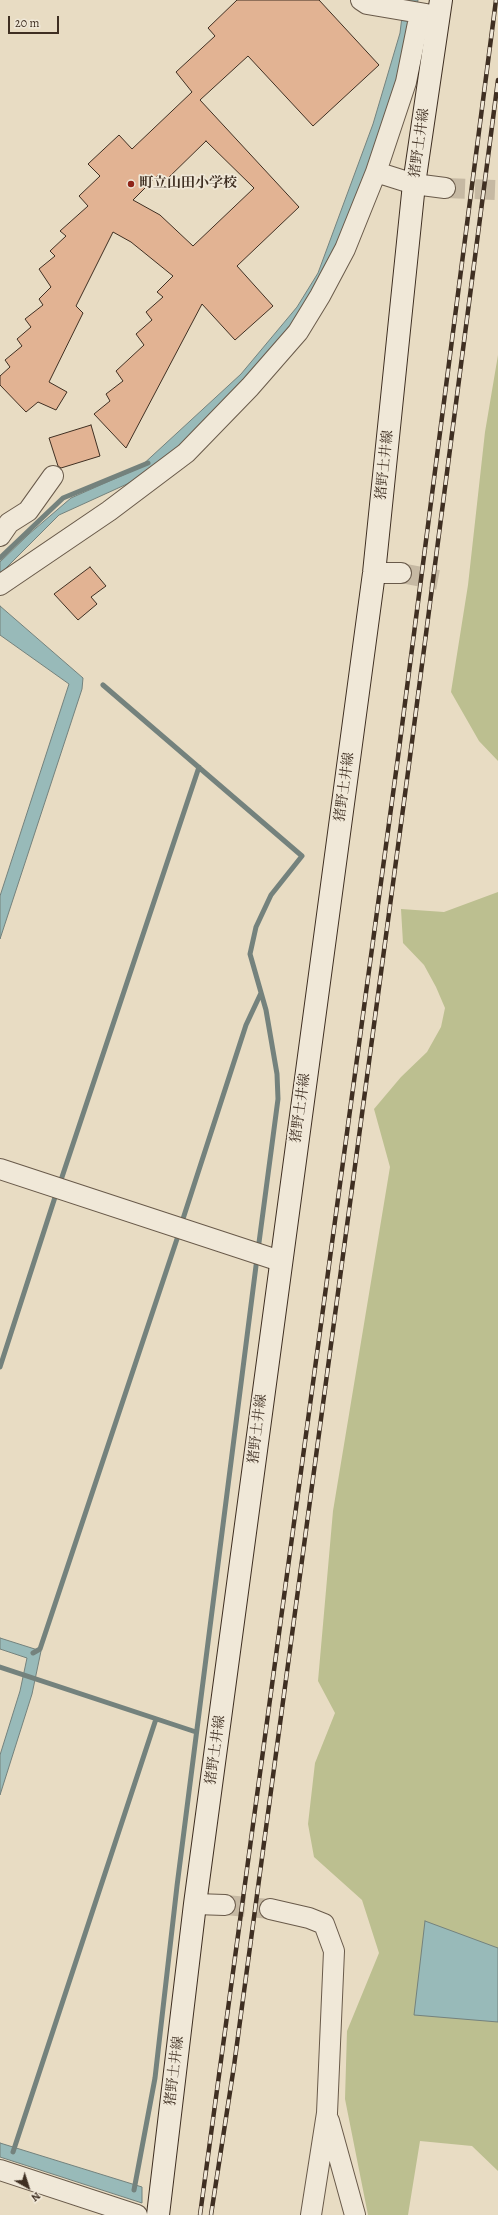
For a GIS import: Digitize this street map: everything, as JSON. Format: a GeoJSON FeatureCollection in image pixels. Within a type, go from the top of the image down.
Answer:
{"type":"FeatureCollection","features":[{"type":"Feature","properties":{"kind":"main road","name":"猪野土井線"},"geometry":{"type":"LineString","coordinates":[[158,2215],[195,1904],[280,1260],[374,573],[433,10]]}},
{"type":"Feature","properties":{"kind":"street"},"geometry":{"type":"LineString","coordinates":[[0,585],[109,511],[186,453],[250,387],[298,332],[320,296],[345,248],[376,172],[406,82],[433,10],[397,9],[367,4],[361,0]]}},
{"type":"Feature","properties":{"kind":"street"},"geometry":{"type":"LineString","coordinates":[[376,172],[414,184],[446,188]]}},
{"type":"Feature","properties":{"kind":"street"},"geometry":{"type":"LineString","coordinates":[[0,536],[9,524],[28,511],[53,476]]}},
{"type":"Feature","properties":{"kind":"street"},"geometry":{"type":"LineString","coordinates":[[374,573],[402,573]]}},
{"type":"Feature","properties":{"kind":"street"},"geometry":{"type":"LineString","coordinates":[[0,1169],[280,1260]]}},
{"type":"Feature","properties":{"kind":"street"},"geometry":{"type":"LineString","coordinates":[[195,1904],[225,1905]]}},
{"type":"Feature","properties":{"kind":"street"},"geometry":{"type":"LineString","coordinates":[[270,1909],[309,1918],[324,1924],[334,1951],[327,2113],[311,2215]]}},
{"type":"Feature","properties":{"kind":"street"},"geometry":{"type":"LineString","coordinates":[[327,2113],[355,2215]]}},
{"type":"Feature","properties":{"kind":"street"},"geometry":{"type":"LineString","coordinates":[[0,2170],[137,2215]]}},
{"type":"Feature","properties":{"kind":"green space"},"geometry":{"type":"Polygon","coordinates":[[[498,355],[498,761],[479,741],[451,692],[468,585],[485,432],[498,355]]]}},
{"type":"Feature","properties":{"kind":"green space"},"geometry":{"type":"Polygon","coordinates":[[[498,892],[498,2171],[472,2146],[420,2141],[408,2215],[368,2215],[345,2099],[347,2031],[379,1953],[362,1900],[314,1857],[308,1824],[315,1763],[335,1713],[318,1681],[333,1511],[390,1167],[374,1109],[401,1077],[427,1052],[441,1027],[445,1008],[424,965],[403,943],[401,909],[444,912],[498,892]]]}},
{"type":"Feature","properties":{"kind":"water"},"geometry":{"type":"Polygon","coordinates":[[[404,0],[418,0],[405,73],[360,193],[308,307],[263,365],[163,462],[127,484],[59,515],[0,574],[0,562],[29,534],[71,498],[139,468],[241,374],[297,307],[318,273],[373,124],[400,33],[404,0]]]}},
{"type":"Feature","properties":{"kind":"water"},"geometry":{"type":"Polygon","coordinates":[[[0,606],[83,678],[82,689],[0,939],[0,896],[69,684],[0,635],[0,606]]]}},
{"type":"Feature","properties":{"kind":"water"},"geometry":{"type":"Polygon","coordinates":[[[0,1638],[41,1651],[32,1694],[0,1795],[0,1755],[20,1691],[27,1658],[0,1649],[0,1638]]]}},
{"type":"Feature","properties":{"kind":"water"},"geometry":{"type":"Polygon","coordinates":[[[425,1921],[498,1948],[498,2022],[414,2015],[425,1921]]]}},
{"type":"Feature","properties":{"kind":"water"},"geometry":{"type":"Polygon","coordinates":[[[0,2143],[142,2187],[142,2203],[0,2157],[0,2143]]]}},
{"type":"Feature","properties":{"kind":"building"},"geometry":{"type":"Polygon","coordinates":[[[237,0],[319,0],[379,65],[313,126],[248,56],[200,100],[299,207],[237,266],[273,306],[235,340],[202,304],[126,448],[94,414],[110,401],[106,394],[123,381],[116,371],[144,345],[136,334],[152,320],[146,312],[163,297],[157,292],[173,276],[131,242],[113,232],[76,306],[83,313],[49,382],[67,392],[56,410],[38,402],[26,412],[0,385],[0,376],[10,367],[5,360],[22,346],[17,339],[31,327],[25,319],[43,305],[39,299],[51,287],[39,269],[55,256],[50,251],[66,236],[60,231],[88,206],[79,196],[100,176],[88,164],[119,135],[132,149],[192,92],[176,72],[215,36],[208,28],[237,0]],[[206,141],[164,182],[158,175],[133,200],[160,215],[193,246],[254,188],[206,141]]]}},
{"type":"Feature","properties":{"kind":"building"},"geometry":{"type":"Polygon","coordinates":[[[91,425],[100,456],[61,468],[58,466],[49,438],[91,425]]]}},
{"type":"Feature","properties":{"kind":"building"},"geometry":{"type":"Polygon","coordinates":[[[90,567],[106,586],[91,597],[97,604],[78,620],[54,594],[90,567]]]}},
{"type":"Feature","properties":{"kind":"waterway"},"geometry":{"type":"LineString","coordinates":[[0,558],[63,498],[148,463]]}},
{"type":"Feature","properties":{"kind":"waterway"},"geometry":{"type":"LineString","coordinates":[[103,685],[302,856],[271,895],[256,927],[250,954],[266,1010],[277,1074],[278,1099],[258,1250]]}},
{"type":"Feature","properties":{"kind":"waterway"},"geometry":{"type":"LineString","coordinates":[[60,1183],[199,767]]}},
{"type":"Feature","properties":{"kind":"waterway"},"geometry":{"type":"LineString","coordinates":[[181,1225],[246,1025],[261,993]]}},
{"type":"Feature","properties":{"kind":"waterway"},"geometry":{"type":"LineString","coordinates":[[0,1367],[57,1191]]}},
{"type":"Feature","properties":{"kind":"waterway"},"geometry":{"type":"LineString","coordinates":[[33,1653],[40,1649],[179,1233]]}},
{"type":"Feature","properties":{"kind":"waterway"},"geometry":{"type":"LineString","coordinates":[[134,2190],[155,2078],[177,1886],[257,1258]]}},
{"type":"Feature","properties":{"kind":"waterway"},"geometry":{"type":"LineString","coordinates":[[0,1667],[196,1732]]}},
{"type":"Feature","properties":{"kind":"waterway"},"geometry":{"type":"LineString","coordinates":[[13,2152],[156,1719]]}},
{"type":"Feature","properties":{"kind":"tunnel"},"geometry":{"type":"LineString","coordinates":[[445,188],[498,190]]}},
{"type":"Feature","properties":{"kind":"tunnel"},"geometry":{"type":"LineString","coordinates":[[401,573],[438,580]]}},
{"type":"Feature","properties":{"kind":"tunnel"},"geometry":{"type":"LineString","coordinates":[[225,1905],[270,1909]]}},
{"type":"Feature","properties":{"kind":"railway"},"geometry":{"type":"LineString","coordinates":[[200,2215],[398,757],[496,0]]}},
{"type":"Feature","properties":{"kind":"railway"},"geometry":{"type":"LineString","coordinates":[[211,2215],[234,2066],[410,757],[498,80]]}},
{"type":"Feature","properties":{"kind":"place","name":"町立山田小学校"},"geometry":{"type":"Point","coordinates":[131,184]}}]}
